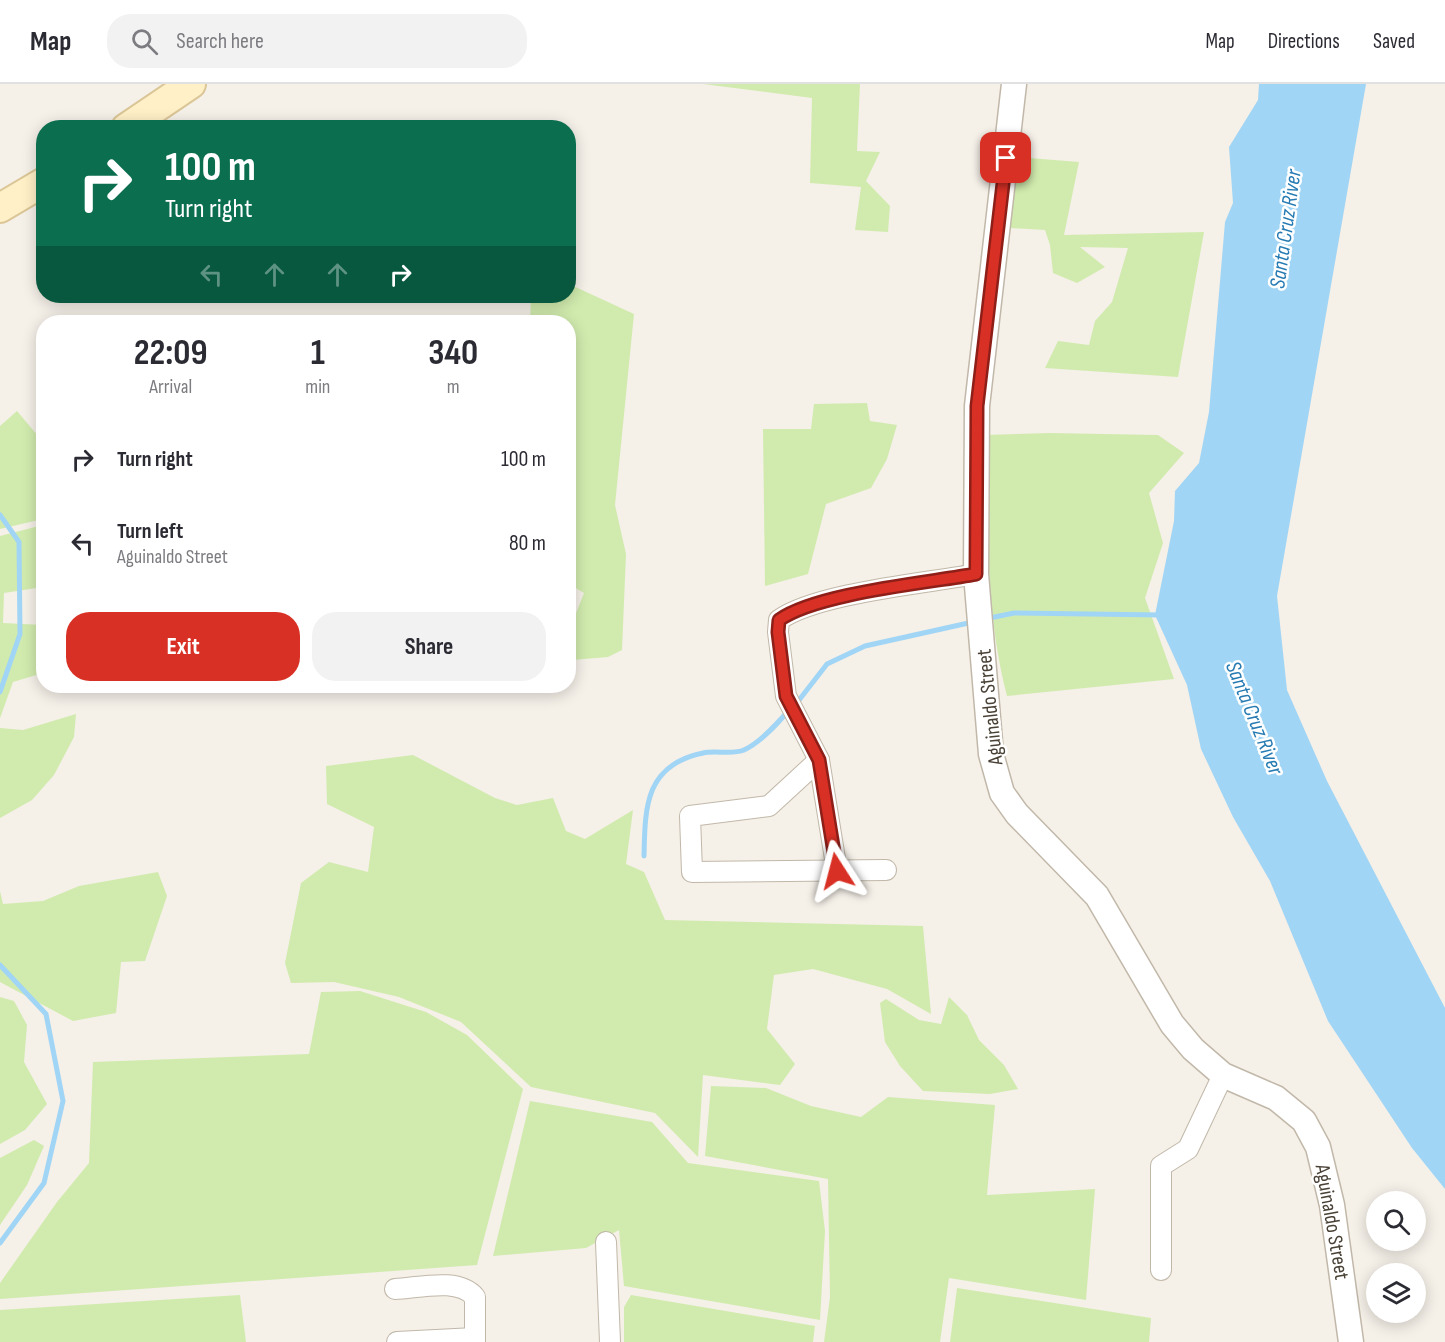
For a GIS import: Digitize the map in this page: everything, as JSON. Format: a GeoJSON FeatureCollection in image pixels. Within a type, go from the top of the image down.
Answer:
{"type":"FeatureCollection","features":[{"type":"Feature","properties":{"kind":"main road"},"geometry":{"type":"LineString","coordinates":[[138,120],[191,84]]}},
{"type":"Feature","properties":{"kind":"main road"},"geometry":{"type":"LineString","coordinates":[[0,208],[36,188]]}},
{"type":"Feature","properties":{"kind":"street","name":"Aguinaldo Street"},"geometry":{"type":"LineString","coordinates":[[1014,84],[977,406],[976,574],[991,754],[1002,793],[1017,814],[1098,896],[1172,1024],[1193,1049],[1223,1075],[1276,1098],[1304,1121],[1318,1147],[1332,1205],[1351,1342]]}},
{"type":"Feature","properties":{"kind":"street"},"geometry":{"type":"LineString","coordinates":[[837,871],[819,760],[786,696],[778,632],[779,620],[792,610],[847,597],[976,574]]}},
{"type":"Feature","properties":{"kind":"street"},"geometry":{"type":"LineString","coordinates":[[819,760],[769,806],[690,816],[692,872],[886,870]]}},
{"type":"Feature","properties":{"kind":"street"},"geometry":{"type":"LineString","coordinates":[[1161,1270],[1161,1166],[1188,1149],[1223,1075]]}},
{"type":"Feature","properties":{"kind":"street"},"geometry":{"type":"LineString","coordinates":[[606,1242],[610,1342]]}},
{"type":"Feature","properties":{"kind":"street"},"geometry":{"type":"LineString","coordinates":[[395,1289],[452,1286],[467,1288],[475,1297],[475,1340],[397,1342]]}},
{"type":"Feature","properties":{"kind":"green space"},"geometry":{"type":"Polygon","coordinates":[[[703,84],[860,84],[857,151],[880,152],[866,181],[890,206],[888,232],[855,230],[861,187],[810,183],[812,98],[703,84]]]}},
{"type":"Feature","properties":{"kind":"green space"},"geometry":{"type":"Polygon","coordinates":[[[1017,157],[1079,162],[1064,235],[1204,232],[1178,377],[1045,368],[1058,341],[1089,345],[1095,321],[1112,302],[1128,248],[1080,247],[1105,267],[1077,283],[1053,273],[1050,245],[1045,230],[1010,228],[1017,157]]]}},
{"type":"Feature","properties":{"kind":"green space"},"geometry":{"type":"Polygon","coordinates":[[[576,287],[634,314],[615,505],[626,554],[622,650],[608,657],[576,660],[576,613],[584,593],[576,588],[576,315],[530,315],[531,303],[576,303],[576,287]]]}},
{"type":"Feature","properties":{"kind":"green space"},"geometry":{"type":"Polygon","coordinates":[[[867,403],[870,421],[897,425],[887,459],[871,488],[826,504],[808,574],[765,586],[763,429],[811,429],[814,404],[867,403]]]}},
{"type":"Feature","properties":{"kind":"green space"},"geometry":{"type":"Polygon","coordinates":[[[17,411],[36,434],[36,521],[0,529],[0,426],[17,411]]]}},
{"type":"Feature","properties":{"kind":"green space"},"geometry":{"type":"Polygon","coordinates":[[[1049,433],[1158,435],[1184,453],[1149,493],[1163,543],[1145,598],[1174,679],[1007,696],[991,599],[985,435],[1049,433]]]}},
{"type":"Feature","properties":{"kind":"green space"},"geometry":{"type":"Polygon","coordinates":[[[36,527],[36,588],[4,593],[3,623],[36,625],[36,675],[13,682],[0,718],[0,536],[36,527]]]}},
{"type":"Feature","properties":{"kind":"green space"},"geometry":{"type":"Polygon","coordinates":[[[76,714],[74,737],[54,775],[32,800],[0,818],[0,728],[23,730],[76,714]]]}},
{"type":"Feature","properties":{"kind":"green space"},"geometry":{"type":"Polygon","coordinates":[[[413,755],[495,798],[517,805],[553,798],[566,831],[585,839],[633,810],[626,864],[644,872],[665,920],[923,926],[931,1014],[887,989],[813,969],[774,975],[767,1029],[795,1064],[780,1085],[703,1075],[698,1157],[655,1113],[531,1087],[461,1022],[399,997],[334,982],[291,983],[285,963],[301,883],[329,862],[368,872],[374,827],[327,804],[326,766],[413,755]]]}},
{"type":"Feature","properties":{"kind":"green space"},"geometry":{"type":"Polygon","coordinates":[[[158,872],[167,896],[145,961],[121,962],[116,1013],[73,1021],[0,982],[0,891],[3,904],[43,901],[79,886],[158,872]]]}},
{"type":"Feature","properties":{"kind":"green space"},"geometry":{"type":"Polygon","coordinates":[[[360,991],[426,1012],[467,1035],[523,1089],[477,1265],[0,1299],[0,1283],[57,1202],[89,1163],[93,1062],[309,1054],[321,992],[360,991]]]}},
{"type":"Feature","properties":{"kind":"green space"},"geometry":{"type":"Polygon","coordinates":[[[0,997],[14,1001],[27,1025],[24,1062],[47,1104],[25,1130],[0,1144],[0,997]]]}},
{"type":"Feature","properties":{"kind":"green space"},"geometry":{"type":"Polygon","coordinates":[[[949,997],[967,1015],[979,1040],[1004,1065],[1018,1089],[990,1094],[923,1091],[900,1066],[885,1042],[880,1003],[886,999],[919,1020],[941,1024],[949,997]]]}},
{"type":"Feature","properties":{"kind":"green space"},"geometry":{"type":"Polygon","coordinates":[[[711,1086],[766,1088],[811,1106],[861,1117],[888,1097],[995,1105],[987,1195],[1095,1189],[1086,1300],[949,1278],[940,1342],[824,1342],[830,1297],[828,1179],[705,1156],[711,1086]]]}},
{"type":"Feature","properties":{"kind":"green space"},"geometry":{"type":"Polygon","coordinates":[[[530,1101],[652,1122],[688,1163],[819,1181],[825,1231],[820,1320],[624,1286],[619,1230],[586,1248],[493,1256],[530,1101]]]}},
{"type":"Feature","properties":{"kind":"green space"},"geometry":{"type":"Polygon","coordinates":[[[34,1140],[44,1146],[27,1185],[0,1225],[0,1158],[34,1140]]]}},
{"type":"Feature","properties":{"kind":"green space"},"geometry":{"type":"Polygon","coordinates":[[[957,1288],[1151,1318],[1149,1342],[950,1342],[957,1288]]]}},
{"type":"Feature","properties":{"kind":"green space"},"geometry":{"type":"Polygon","coordinates":[[[240,1295],[246,1342],[0,1342],[0,1310],[240,1295]]]}},
{"type":"Feature","properties":{"kind":"green space"},"geometry":{"type":"Polygon","coordinates":[[[631,1295],[815,1326],[813,1342],[624,1342],[624,1307],[631,1295]]]}},
{"type":"Feature","properties":{"kind":"water","name":"Santa Cruz River"},"geometry":{"type":"Polygon","coordinates":[[[1259,84],[1366,84],[1277,596],[1287,690],[1327,781],[1445,1008],[1445,1189],[1412,1148],[1328,1021],[1270,881],[1233,817],[1201,749],[1187,685],[1155,615],[1174,521],[1175,491],[1199,463],[1209,412],[1225,222],[1233,203],[1229,147],[1258,100],[1259,84]]]}},
{"type":"Feature","properties":{"kind":"waterway"},"geometry":{"type":"LineString","coordinates":[[0,515],[19,542],[20,634],[0,692]]}},
{"type":"Feature","properties":{"kind":"waterway"},"geometry":{"type":"LineString","coordinates":[[985,619],[1014,613],[1161,615]]}},
{"type":"Feature","properties":{"kind":"waterway"},"geometry":{"type":"LineString","coordinates":[[796,704],[827,664],[865,646],[973,622]]}},
{"type":"Feature","properties":{"kind":"waterway"},"geometry":{"type":"LineString","coordinates":[[644,856],[648,805],[659,778],[669,767],[703,753],[744,750],[763,738],[789,710]]}},
{"type":"Feature","properties":{"kind":"waterway"},"geometry":{"type":"LineString","coordinates":[[0,965],[46,1014],[63,1101],[44,1183],[0,1243]]}},
{"type":"Feature","properties":{"kind":"route"},"geometry":{"type":"LineString","coordinates":[[837,871],[819,760],[786,696],[778,632],[779,620],[792,610],[847,597],[976,574],[977,406],[1006,158]]}}]}
